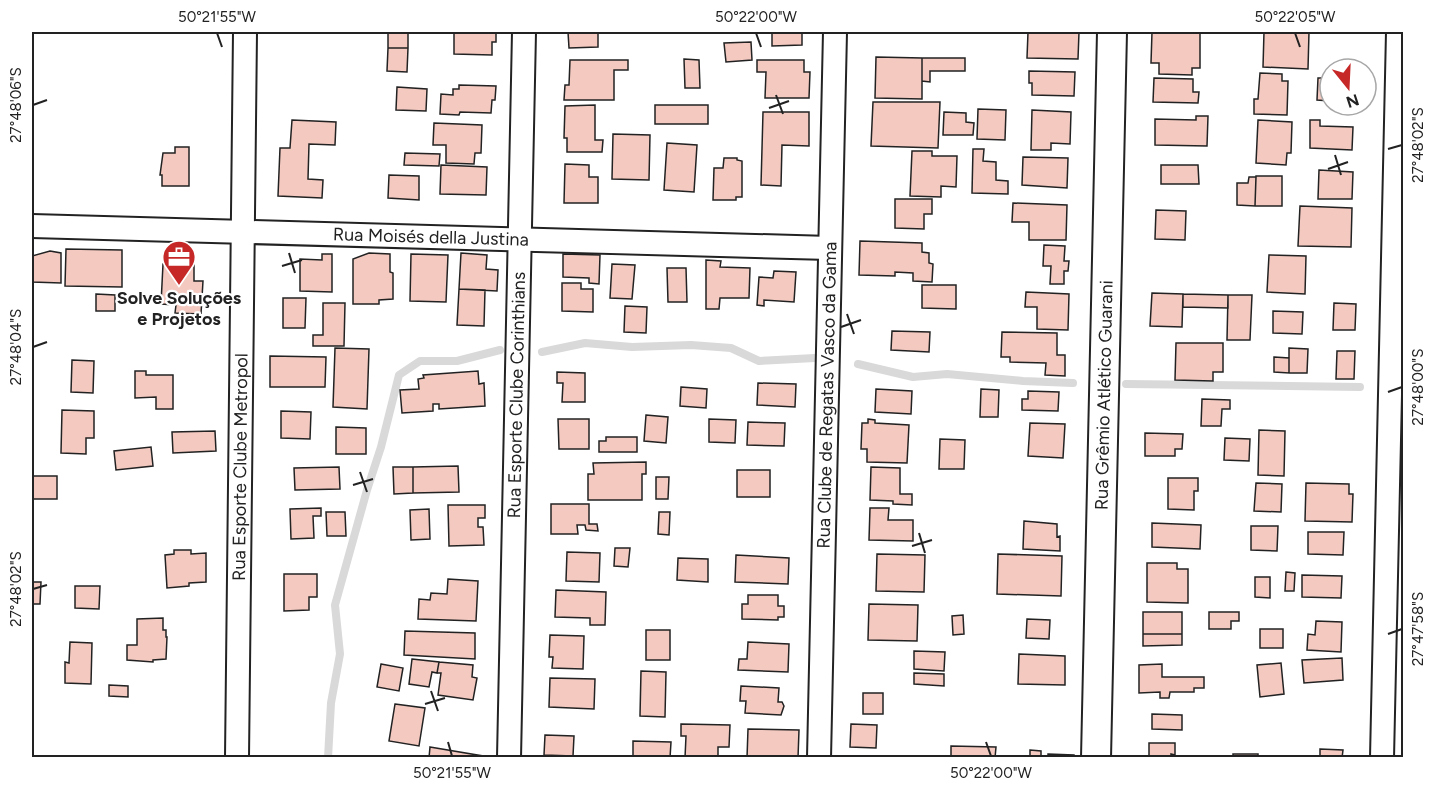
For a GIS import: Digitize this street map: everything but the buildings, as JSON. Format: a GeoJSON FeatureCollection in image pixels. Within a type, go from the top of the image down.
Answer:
{"type":"FeatureCollection","features":[{"type":"Feature","properties":{"kind":"street","name":"Rua Esporte Clube Metropol"},"geometry":{"type":"LineString","coordinates":[[237,758],[244,32]]}},
{"type":"Feature","properties":{"kind":"street","name":"Rua Esporte Clube Corinthians"},"geometry":{"type":"LineString","coordinates":[[509,758],[524,32]]}},
{"type":"Feature","properties":{"kind":"street","name":"Rua Clube de Regatas Vasco da Gama"},"geometry":{"type":"LineString","coordinates":[[819,758],[835,32]]}},
{"type":"Feature","properties":{"kind":"street","name":"Rua Grêmio Atlético Guarani"},"geometry":{"type":"LineString","coordinates":[[1096,758],[1112,32]]}},
{"type":"Feature","properties":{"kind":"street"},"geometry":{"type":"LineString","coordinates":[[1382,758],[1398,32]]}},
{"type":"Feature","properties":{"kind":"street","name":"Rua Moisés della Justina"},"geometry":{"type":"LineString","coordinates":[[32,226],[830,248]]}},
{"type":"Feature","properties":{"kind":"waterway"},"geometry":{"type":"LineString","coordinates":[[542,352],[585,343],[632,347],[691,345],[731,348],[759,361],[815,358]]}},
{"type":"Feature","properties":{"kind":"waterway"},"geometry":{"type":"LineString","coordinates":[[328,758],[331,703],[340,654],[335,605],[381,447],[399,375],[420,361],[457,361],[500,350]]}},
{"type":"Feature","properties":{"kind":"waterway"},"geometry":{"type":"LineString","coordinates":[[858,364],[913,377],[947,374],[1073,383]]}},
{"type":"Feature","properties":{"kind":"waterway"},"geometry":{"type":"LineString","coordinates":[[1126,384],[1360,387]]}},
{"type":"Feature","properties":{"kind":"place","name":"Solve Soluções e Projetos"},"geometry":{"type":"Point","coordinates":[179,286]}}]}
